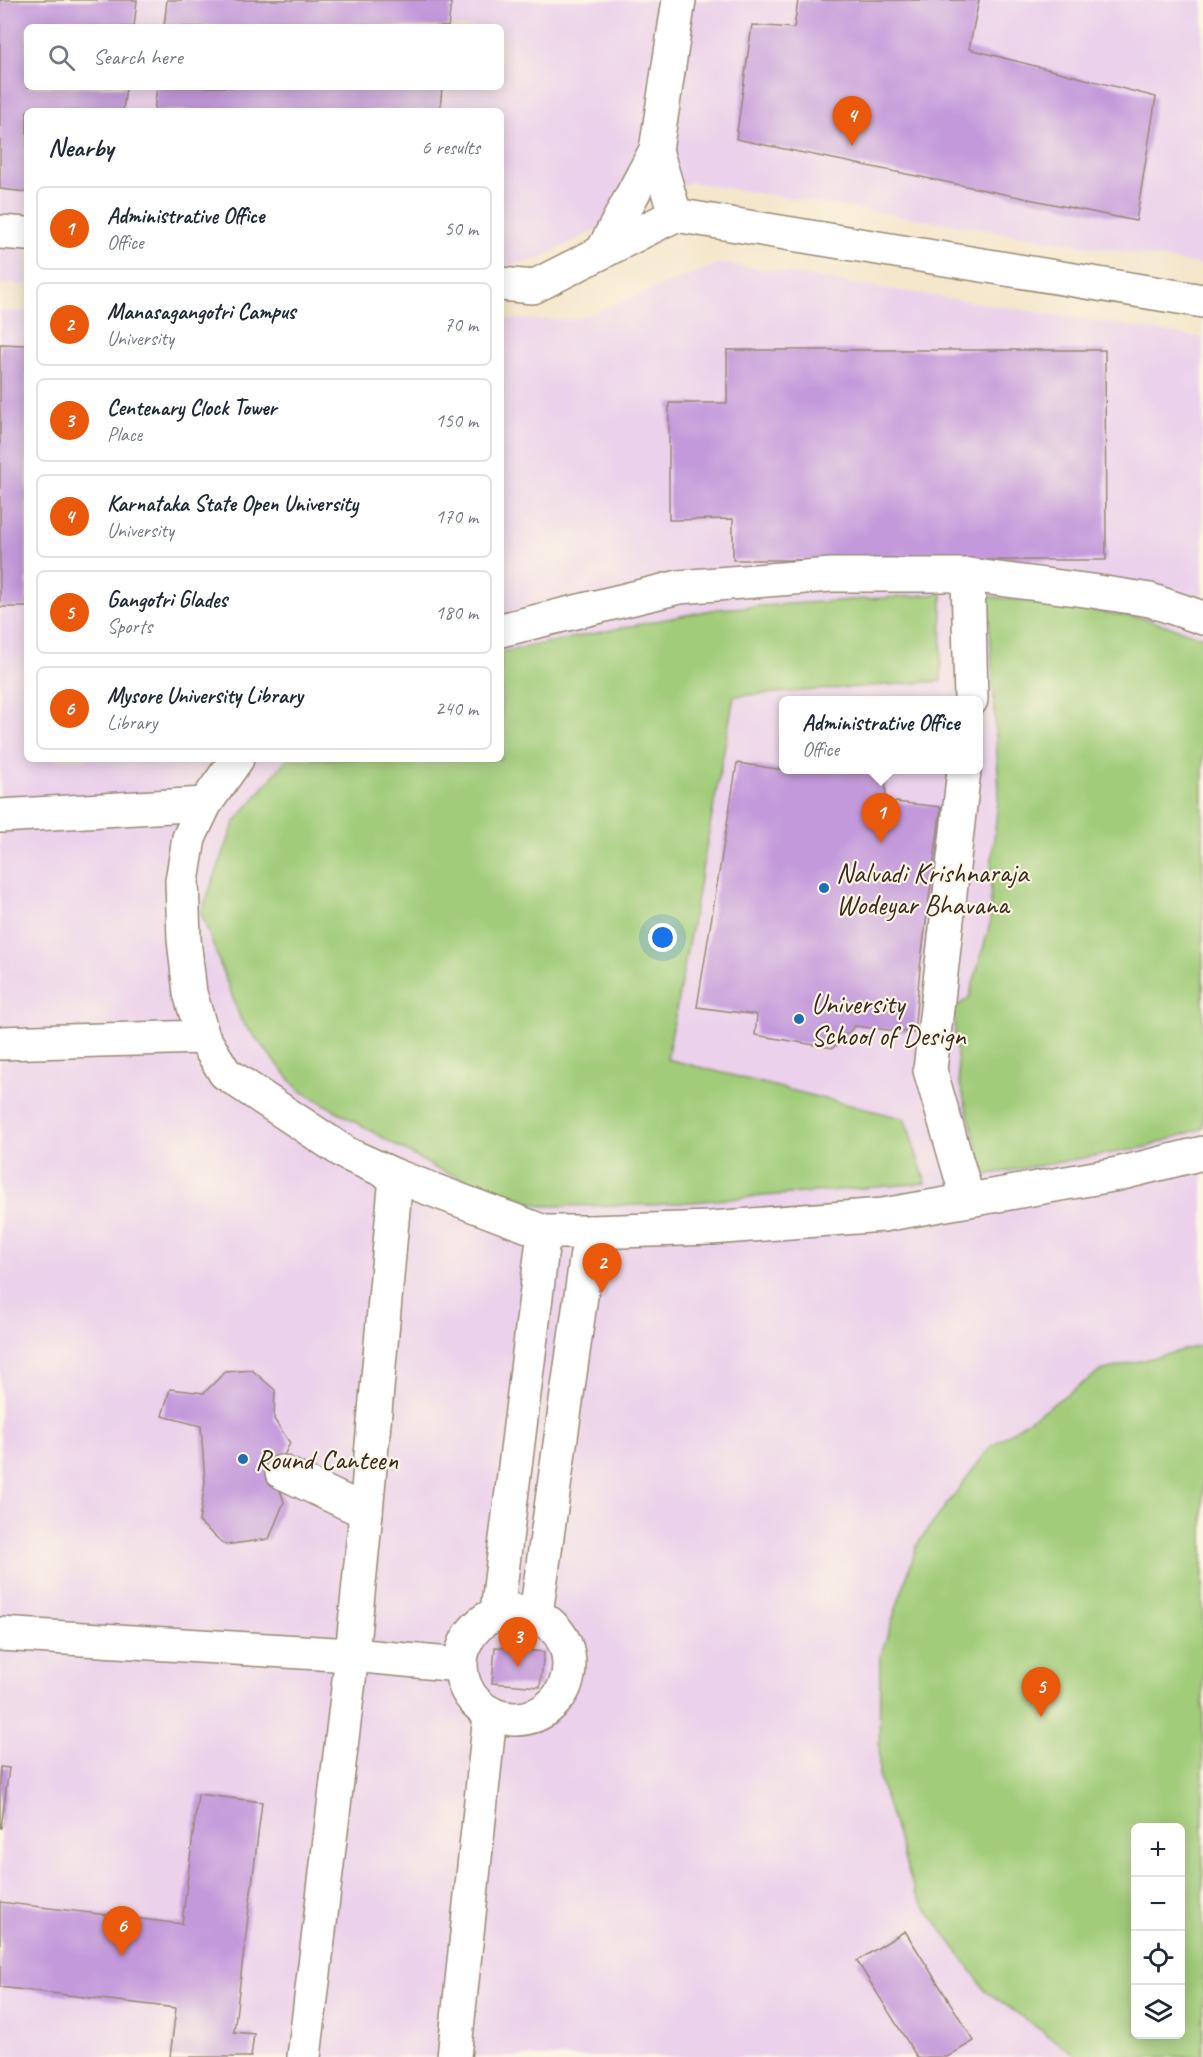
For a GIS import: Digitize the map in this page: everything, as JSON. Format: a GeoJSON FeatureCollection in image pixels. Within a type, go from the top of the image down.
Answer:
{"type":"FeatureCollection","features":[{"type":"Feature","properties":{"kind":"street"},"geometry":{"type":"LineString","coordinates":[[602,252],[656,150],[679,0]]}},
{"type":"Feature","properties":{"kind":"street"},"geometry":{"type":"LineString","coordinates":[[656,150],[675,215]]}},
{"type":"Feature","properties":{"kind":"street"},"geometry":{"type":"LineString","coordinates":[[504,284],[532,287],[675,215],[1203,301]]}},
{"type":"Feature","properties":{"kind":"street"},"geometry":{"type":"LineString","coordinates":[[0,232],[24,234]]}},
{"type":"Feature","properties":{"kind":"street"},"geometry":{"type":"LineString","coordinates":[[504,629],[678,586],[831,575],[968,575],[1150,600],[1203,618]]}},
{"type":"Feature","properties":{"kind":"street"},"geometry":{"type":"LineString","coordinates":[[968,575],[971,696]]}},
{"type":"Feature","properties":{"kind":"street"},"geometry":{"type":"LineString","coordinates":[[235,762],[205,804],[189,838],[182,881],[184,939],[190,993],[203,1037],[225,1073],[347,1154],[396,1176],[544,1232],[590,1232],[711,1228],[883,1215],[1118,1174],[1203,1153]]}},
{"type":"Feature","properties":{"kind":"street"},"geometry":{"type":"LineString","coordinates":[[964,774],[930,1070],[968,1200]]}},
{"type":"Feature","properties":{"kind":"street"},"geometry":{"type":"LineString","coordinates":[[0,816],[205,804]]}},
{"type":"Feature","properties":{"kind":"street"},"geometry":{"type":"LineString","coordinates":[[0,1042],[203,1037]]}},
{"type":"Feature","properties":{"kind":"street"},"geometry":{"type":"LineString","coordinates":[[304,2057],[352,1655],[396,1176]]}},
{"type":"Feature","properties":{"kind":"street"},"geometry":{"type":"LineString","coordinates":[[496,1612],[544,1232]]}},
{"type":"Feature","properties":{"kind":"street"},"geometry":{"type":"LineString","coordinates":[[536,1614],[590,1232]]}},
{"type":"Feature","properties":{"kind":"street"},"geometry":{"type":"LineString","coordinates":[[282,1472],[366,1512]]}},
{"type":"Feature","properties":{"kind":"street"},"geometry":{"type":"LineString","coordinates":[[496,1612],[536,1614],[561,1632],[571,1661],[565,1692],[543,1714],[501,1718],[467,1694],[459,1665],[470,1633],[496,1612]]}},
{"type":"Feature","properties":{"kind":"street"},"geometry":{"type":"LineString","coordinates":[[0,1634],[352,1655],[459,1665]]}},
{"type":"Feature","properties":{"kind":"street"},"geometry":{"type":"LineString","coordinates":[[454,2057],[501,1718]]}},
{"type":"Feature","properties":{"kind":"street"},"geometry":{"type":"LineString","coordinates":[[475,2057],[501,1718]]}},
{"type":"Feature","properties":{"kind":"shaded area"},"geometry":{"type":"Polygon","coordinates":[[[0,0],[1203,0],[1203,265],[690,182],[543,257],[504,267],[504,108],[24,108],[24,285],[0,284],[0,0]]]}},
{"type":"Feature","properties":{"kind":"shaded area"},"geometry":{"type":"Polygon","coordinates":[[[721,263],[1203,338],[1203,2057],[0,2057],[0,311],[24,311],[24,762],[504,762],[504,319],[575,320],[721,263]]]}},
{"type":"Feature","properties":{"kind":"green space"},"geometry":{"type":"Polygon","coordinates":[[[942,594],[941,681],[734,696],[667,1059],[905,1119],[926,1183],[653,1205],[542,1206],[437,1169],[298,1089],[241,1020],[201,913],[235,822],[285,762],[504,762],[504,651],[716,609],[942,594]]]}},
{"type":"Feature","properties":{"kind":"green space"},"geometry":{"type":"Polygon","coordinates":[[[988,596],[1142,618],[1203,637],[1203,1128],[1147,1147],[985,1175],[959,1081],[953,1009],[969,998],[990,924],[991,870],[999,790],[988,596]]]}},
{"type":"Feature","properties":{"kind":"green space"},"geometry":{"type":"Polygon","coordinates":[[[1203,1345],[1203,2057],[1078,2057],[986,1991],[915,1893],[879,1778],[880,1657],[918,1543],[991,1446],[1101,1371],[1203,1345]]]}},
{"type":"Feature","properties":{"kind":"building"},"geometry":{"type":"Polygon","coordinates":[[[0,0],[137,0],[134,24],[24,24],[24,90],[126,90],[123,108],[24,108],[24,192],[0,189],[0,0]]]}},
{"type":"Feature","properties":{"kind":"building"},"geometry":{"type":"Polygon","coordinates":[[[167,0],[431,0],[451,3],[448,24],[164,24],[167,0]]]}},
{"type":"Feature","properties":{"kind":"building"},"geometry":{"type":"Polygon","coordinates":[[[798,0],[979,0],[969,49],[1156,97],[1136,221],[736,139],[752,25],[794,28],[798,0]]]}},
{"type":"Feature","properties":{"kind":"building"},"geometry":{"type":"Polygon","coordinates":[[[157,90],[442,90],[440,108],[154,108],[157,90]]]}},
{"type":"Feature","properties":{"kind":"building"},"geometry":{"type":"Polygon","coordinates":[[[0,344],[24,345],[24,607],[0,607],[0,344]]]}},
{"type":"Feature","properties":{"kind":"building"},"geometry":{"type":"Polygon","coordinates":[[[727,350],[1105,350],[1106,560],[733,560],[733,519],[669,520],[669,403],[727,403],[727,350]]]}},
{"type":"Feature","properties":{"kind":"building","name":"Nalvadi Krishnaraja Wodeyar Bhavana"},"geometry":{"type":"Polygon","coordinates":[[[737,763],[779,769],[779,774],[885,774],[886,801],[941,807],[914,1033],[855,1026],[833,1048],[755,1035],[757,1015],[697,1007],[737,763]]]}},
{"type":"Feature","properties":{"kind":"building","name":"Round Canteen"},"geometry":{"type":"Polygon","coordinates":[[[252,1370],[275,1390],[274,1419],[290,1443],[275,1474],[284,1502],[269,1539],[225,1545],[199,1522],[205,1483],[201,1426],[162,1416],[170,1389],[204,1393],[225,1372],[252,1370]]]}},
{"type":"Feature","properties":{"kind":"building"},"geometry":{"type":"Polygon","coordinates":[[[495,1647],[544,1652],[540,1687],[492,1683],[495,1647]]]}},
{"type":"Feature","properties":{"kind":"building"},"geometry":{"type":"Polygon","coordinates":[[[0,1767],[9,1768],[1,1828],[0,1828],[0,1767]]]}},
{"type":"Feature","properties":{"kind":"building"},"geometry":{"type":"Polygon","coordinates":[[[198,1794],[262,1802],[234,2032],[254,2034],[251,2057],[170,2057],[176,2008],[0,1987],[0,1902],[182,1924],[198,1794]]]}},
{"type":"Feature","properties":{"kind":"building"},"geometry":{"type":"Polygon","coordinates":[[[905,1931],[974,2041],[947,2057],[917,2057],[857,1961],[905,1931]]]}},
{"type":"Feature","properties":{"kind":"place","name":"Karnataka State Open University"},"geometry":{"type":"Point","coordinates":[852,146]}},
{"type":"Feature","properties":{"kind":"place","name":"Administrative Office"},"geometry":{"type":"Point","coordinates":[881,843]}},
{"type":"Feature","properties":{"kind":"place","name":"Nalvadi Krishnaraja Wodeyar Bhavana"},"geometry":{"type":"Point","coordinates":[824,888]}},
{"type":"Feature","properties":{"kind":"place","name":"University School of Design"},"geometry":{"type":"Point","coordinates":[799,1019]}},
{"type":"Feature","properties":{"kind":"place","name":"Manasagangotri Campus"},"geometry":{"type":"Point","coordinates":[602,1293]}},
{"type":"Feature","properties":{"kind":"place","name":"Round Canteen"},"geometry":{"type":"Point","coordinates":[243,1459]}},
{"type":"Feature","properties":{"kind":"place","name":"Centenary Clock Tower"},"geometry":{"type":"Point","coordinates":[518,1667]}},
{"type":"Feature","properties":{"kind":"place","name":"Gangotri Glades"},"geometry":{"type":"Point","coordinates":[1041,1717]}},
{"type":"Feature","properties":{"kind":"place","name":"Mysore University Library"},"geometry":{"type":"Point","coordinates":[122,1956]}}]}
